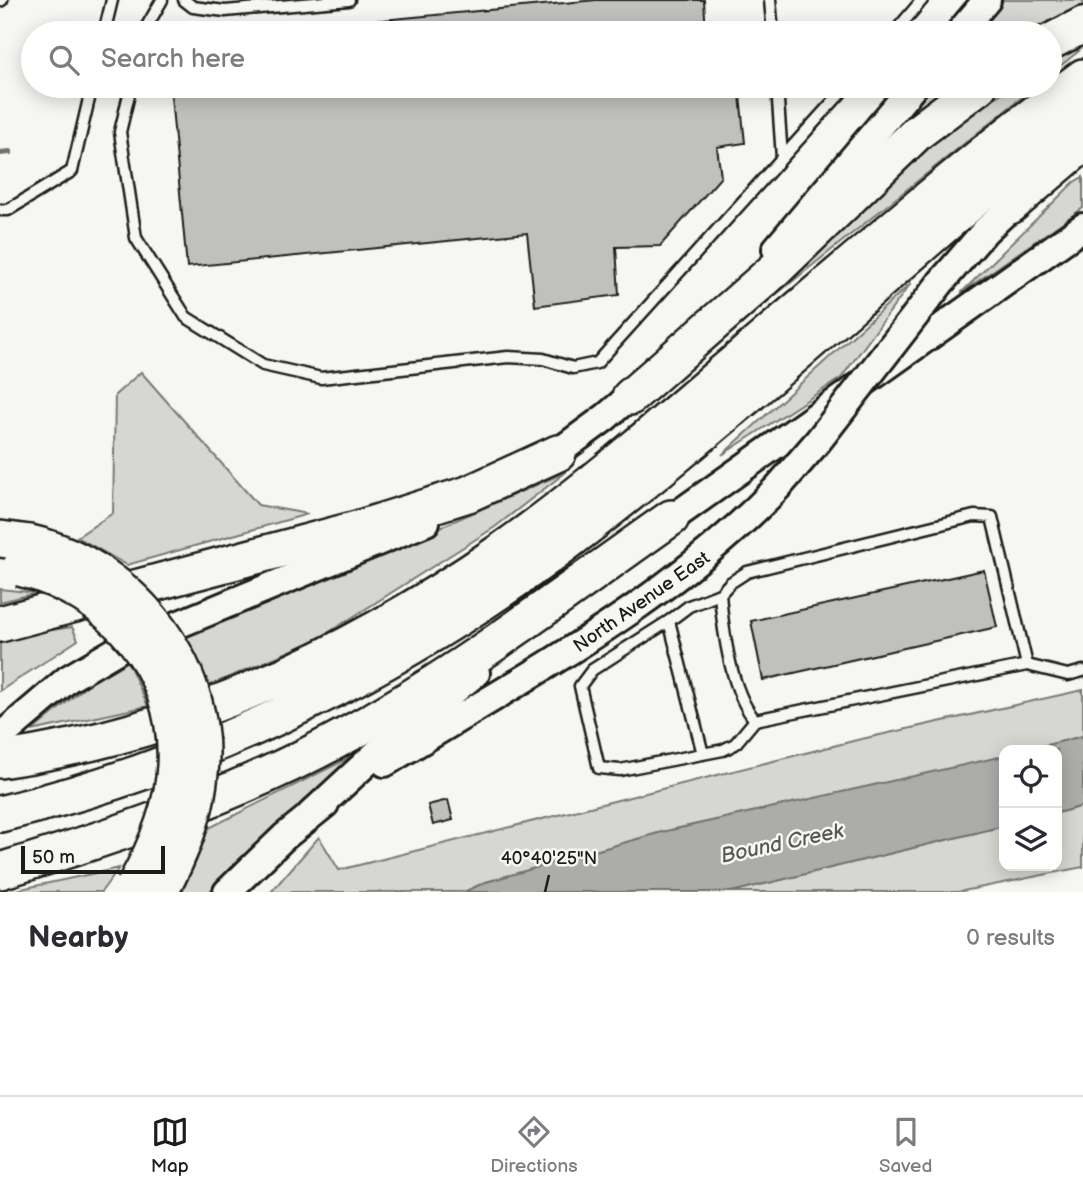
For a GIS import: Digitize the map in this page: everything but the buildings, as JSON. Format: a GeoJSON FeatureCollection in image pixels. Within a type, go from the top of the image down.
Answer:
{"type":"FeatureCollection","features":[{"type":"Feature","properties":{"kind":"highway"},"geometry":{"type":"LineString","coordinates":[[1062,36],[1083,25]]}},
{"type":"Feature","properties":{"kind":"highway"},"geometry":{"type":"LineString","coordinates":[[1062,94],[1083,77]]}},
{"type":"Feature","properties":{"kind":"highway"},"geometry":{"type":"LineString","coordinates":[[630,397],[778,267],[918,132],[963,98]]}},
{"type":"Feature","properties":{"kind":"highway"},"geometry":{"type":"LineString","coordinates":[[0,760],[52,752],[112,738],[191,715],[235,698],[314,663],[447,587],[536,526],[606,472],[939,191],[1056,98]]}},
{"type":"Feature","properties":{"kind":"highway"},"geometry":{"type":"LineString","coordinates":[[0,814],[116,780],[199,750],[259,724],[388,659],[476,606],[551,554],[650,477],[1029,152],[1083,109]]}},
{"type":"Feature","properties":{"kind":"highway"},"geometry":{"type":"LineString","coordinates":[[1010,206],[1083,144]]}},
{"type":"Feature","properties":{"kind":"highway"},"geometry":{"type":"LineString","coordinates":[[0,624],[392,519],[468,494],[558,453]]}},
{"type":"Feature","properties":{"kind":"highway"},"geometry":{"type":"LineString","coordinates":[[0,871],[107,838],[193,807],[354,732],[472,659],[671,518]]}},
{"type":"Feature","properties":{"kind":"highway"},"geometry":{"type":"LineString","coordinates":[[12,554],[67,555],[116,584],[148,614],[184,673],[199,727],[200,781],[187,833],[142,890]]}},
{"type":"Feature","properties":{"kind":"street"},"geometry":{"type":"LineString","coordinates":[[969,21],[987,0]]}},
{"type":"Feature","properties":{"kind":"street"},"geometry":{"type":"LineString","coordinates":[[0,737],[68,679],[119,649],[463,506],[511,482],[558,453],[630,397],[701,330],[757,270],[904,98]]}},
{"type":"Feature","properties":{"kind":"street","name":"North Avenue East"},"geometry":{"type":"LineString","coordinates":[[227,892],[310,815],[368,774],[631,612],[707,555],[779,486],[818,441],[942,281],[1010,206],[1051,174],[1083,154]]}},
{"type":"Feature","properties":{"kind":"street"},"geometry":{"type":"LineString","coordinates":[[310,815],[394,738],[671,518],[1083,227]]}},
{"type":"Feature","properties":{"kind":"lane"},"geometry":{"type":"LineString","coordinates":[[107,21],[112,0]]}},
{"type":"Feature","properties":{"kind":"lane"},"geometry":{"type":"LineString","coordinates":[[150,21],[162,0]]}},
{"type":"Feature","properties":{"kind":"lane"},"geometry":{"type":"LineString","coordinates":[[184,0],[193,7],[225,11],[349,0]]}},
{"type":"Feature","properties":{"kind":"lane"},"geometry":{"type":"LineString","coordinates":[[770,0],[771,21]]}},
{"type":"Feature","properties":{"kind":"lane"},"geometry":{"type":"LineString","coordinates":[[904,21],[922,0]]}},
{"type":"Feature","properties":{"kind":"lane"},"geometry":{"type":"LineString","coordinates":[[0,210],[8,210],[72,171],[89,98]]}},
{"type":"Feature","properties":{"kind":"lane"},"geometry":{"type":"LineString","coordinates":[[128,98],[120,132],[136,238],[186,317],[263,365],[321,378],[508,356],[543,359],[573,368],[597,363],[836,98]]}},
{"type":"Feature","properties":{"kind":"lane"},"geometry":{"type":"LineString","coordinates":[[778,98],[782,158]]}},
{"type":"Feature","properties":{"kind":"lane"},"geometry":{"type":"LineString","coordinates":[[1027,665],[992,517],[974,516],[747,572],[730,583],[720,594],[689,606],[593,670],[580,686],[599,768],[620,771],[723,750],[735,744],[755,720],[1027,665],[1068,674],[1083,671]]}},
{"type":"Feature","properties":{"kind":"lane"},"geometry":{"type":"LineString","coordinates":[[720,594],[736,685],[746,710],[755,720]]}},
{"type":"Feature","properties":{"kind":"lane"},"geometry":{"type":"LineString","coordinates":[[669,621],[703,754]]}},
{"type":"Feature","properties":{"kind":"shaded area"},"geometry":{"type":"Polygon","coordinates":[[[1003,0],[1083,0],[1083,10],[1062,23],[985,21],[1003,0]]]}},
{"type":"Feature","properties":{"kind":"shaded area"},"geometry":{"type":"Polygon","coordinates":[[[1068,48],[1079,51],[1062,64],[1062,52],[1068,48]]]}},
{"type":"Feature","properties":{"kind":"shaded area"},"geometry":{"type":"Polygon","coordinates":[[[924,98],[944,98],[880,153],[924,98]]]}},
{"type":"Feature","properties":{"kind":"shaded area"},"geometry":{"type":"Polygon","coordinates":[[[994,98],[1021,98],[733,329],[915,152],[994,98]]]}},
{"type":"Feature","properties":{"kind":"shaded area"},"geometry":{"type":"Polygon","coordinates":[[[1083,177],[1083,208],[961,293],[1074,182],[1083,177]]]}},
{"type":"Feature","properties":{"kind":"shaded area"},"geometry":{"type":"Polygon","coordinates":[[[911,283],[841,378],[722,455],[911,283]]]}},
{"type":"Feature","properties":{"kind":"shaded area"},"geometry":{"type":"Polygon","coordinates":[[[141,372],[258,505],[308,514],[127,565],[77,537],[113,513],[115,395],[141,372]]]}},
{"type":"Feature","properties":{"kind":"shaded area"},"geometry":{"type":"Polygon","coordinates":[[[566,472],[495,527],[318,639],[206,687],[184,633],[340,571],[566,472]]]}},
{"type":"Feature","properties":{"kind":"shaded area"},"geometry":{"type":"Polygon","coordinates":[[[0,589],[37,593],[0,602],[0,589]]]}},
{"type":"Feature","properties":{"kind":"shaded area"},"geometry":{"type":"Polygon","coordinates":[[[72,627],[78,640],[0,691],[0,638],[72,627]]]}},
{"type":"Feature","properties":{"kind":"shaded area"},"geometry":{"type":"Polygon","coordinates":[[[127,660],[148,706],[32,731],[114,663],[127,660]]]}},
{"type":"Feature","properties":{"kind":"shaded area"},"geometry":{"type":"Polygon","coordinates":[[[1083,690],[1083,736],[1047,745],[999,745],[999,757],[662,832],[486,882],[464,892],[271,892],[319,837],[339,870],[857,740],[1083,690]]]}},
{"type":"Feature","properties":{"kind":"shaded area"},"geometry":{"type":"Polygon","coordinates":[[[355,755],[209,892],[175,892],[205,830],[355,755]]]}},
{"type":"Feature","properties":{"kind":"shaded area"},"geometry":{"type":"Polygon","coordinates":[[[1083,806],[1083,867],[958,892],[731,892],[999,827],[999,871],[1062,871],[1062,812],[1083,806]]]}},
{"type":"Feature","properties":{"kind":"shaded area"},"geometry":{"type":"Polygon","coordinates":[[[119,868],[101,892],[7,892],[119,868]]]}},
{"type":"Feature","properties":{"kind":"water"},"geometry":{"type":"Polygon","coordinates":[[[1083,736],[1083,806],[1062,812],[1062,745],[1047,745],[1083,736]]]}},
{"type":"Feature","properties":{"kind":"water","name":"Bound Creek"},"geometry":{"type":"Polygon","coordinates":[[[999,757],[999,827],[731,892],[464,892],[486,882],[662,832],[999,757]]]}},
{"type":"Feature","properties":{"kind":"waterway"},"geometry":{"type":"LineString","coordinates":[[0,153],[10,152]]}}]}
